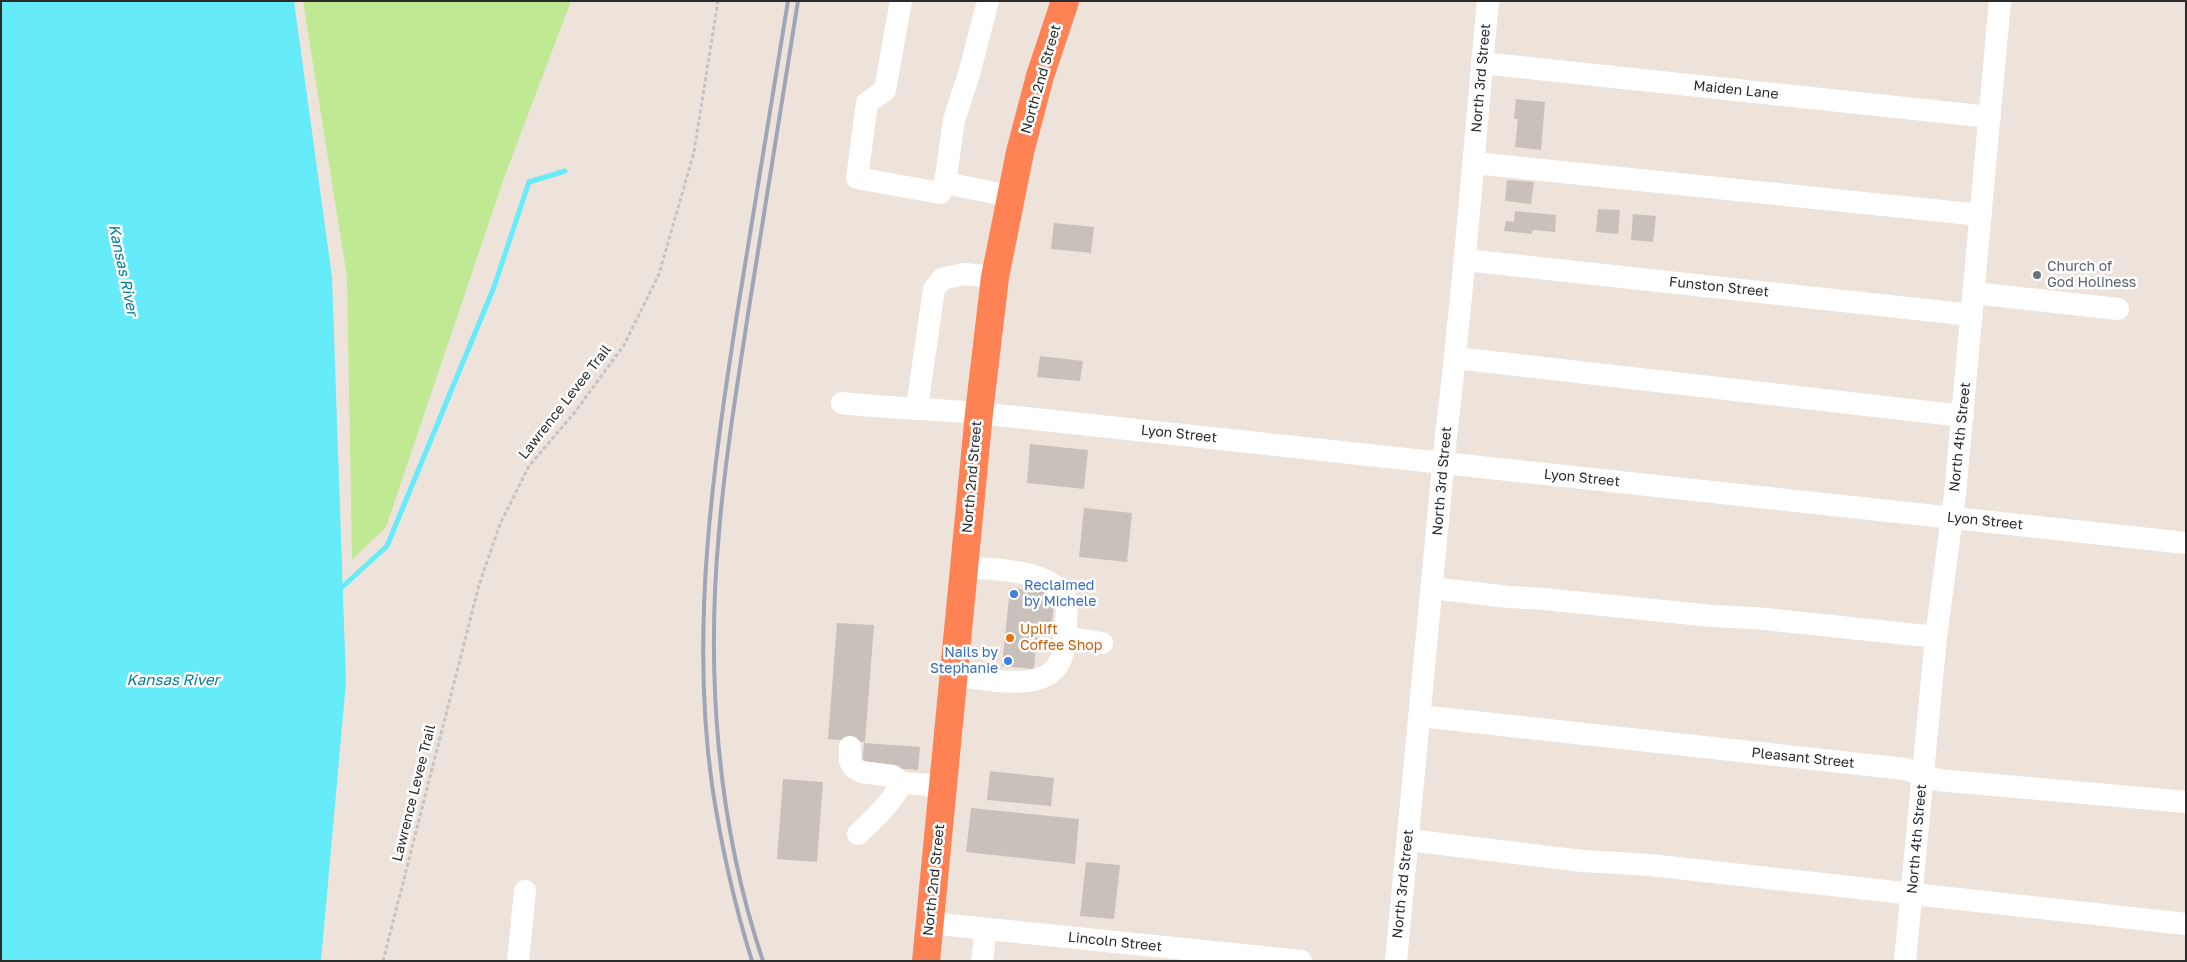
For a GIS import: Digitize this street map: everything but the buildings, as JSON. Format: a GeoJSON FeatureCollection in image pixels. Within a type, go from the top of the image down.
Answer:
{"type":"FeatureCollection","features":[{"type":"Feature","properties":{"kind":"highway","name":"North 2nd Street"},"geometry":{"type":"LineString","coordinates":[[926,961],[978,413],[995,277],[1010,196],[1040,76],[1065,1]]}},
{"type":"Feature","properties":{"kind":"street"},"geometry":{"type":"LineString","coordinates":[[901,1],[885,90],[867,103],[857,178],[940,193],[945,183],[954,120],[988,1]]}},
{"type":"Feature","properties":{"kind":"street","name":"North 3rd Street"},"geometry":{"type":"LineString","coordinates":[[1396,961],[1444,463],[1456,358],[1488,1]]}},
{"type":"Feature","properties":{"kind":"street","name":"North 4th Street"},"geometry":{"type":"LineString","coordinates":[[1905,961],[1936,637],[1962,416],[2000,1]]}},
{"type":"Feature","properties":{"kind":"street","name":"Maiden Lane"},"geometry":{"type":"LineString","coordinates":[[1482,63],[1990,117]]}},
{"type":"Feature","properties":{"kind":"street"},"geometry":{"type":"LineString","coordinates":[[1474,163],[1981,215]]}},
{"type":"Feature","properties":{"kind":"street"},"geometry":{"type":"LineString","coordinates":[[945,183],[1010,196]]}},
{"type":"Feature","properties":{"kind":"street","name":"Funston Street"},"geometry":{"type":"LineString","coordinates":[[1465,260],[1973,304],[2118,309]]}},
{"type":"Feature","properties":{"kind":"street"},"geometry":{"type":"LineString","coordinates":[[917,408],[934,289],[942,279],[964,274],[995,277]]}},
{"type":"Feature","properties":{"kind":"street"},"geometry":{"type":"LineString","coordinates":[[1456,358],[1962,416]]}},
{"type":"Feature","properties":{"kind":"street","name":"Lyon Street"},"geometry":{"type":"LineString","coordinates":[[842,403],[900,409],[917,408],[978,413],[2186,543]]}},
{"type":"Feature","properties":{"kind":"street"},"geometry":{"type":"LineString","coordinates":[[954,675],[1019,682],[1045,677],[1059,663],[1064,638],[1067,602],[1064,594],[1057,586],[1024,573],[964,567]]}},
{"type":"Feature","properties":{"kind":"street"},"geometry":{"type":"LineString","coordinates":[[1432,588],[1509,597],[1544,598],[1936,637]]}},
{"type":"Feature","properties":{"kind":"street"},"geometry":{"type":"LineString","coordinates":[[1064,638],[1102,643]]}},
{"type":"Feature","properties":{"kind":"street","name":"Pleasant Street"},"geometry":{"type":"LineString","coordinates":[[1420,716],[1905,769],[1938,780],[2186,802]]}},
{"type":"Feature","properties":{"kind":"street"},"geometry":{"type":"LineString","coordinates":[[850,747],[850,762],[854,768],[862,772],[893,776],[902,783],[944,786]]}},
{"type":"Feature","properties":{"kind":"street"},"geometry":{"type":"LineString","coordinates":[[858,834],[896,795],[902,783]]}},
{"type":"Feature","properties":{"kind":"street"},"geometry":{"type":"LineString","coordinates":[[1408,840],[1582,861],[1650,865],[2186,924]]}},
{"type":"Feature","properties":{"kind":"street"},"geometry":{"type":"LineString","coordinates":[[518,961],[525,891]]}},
{"type":"Feature","properties":{"kind":"street","name":"Lincoln Street"},"geometry":{"type":"LineString","coordinates":[[930,923],[1301,961]]}},
{"type":"Feature","properties":{"kind":"street"},"geometry":{"type":"LineString","coordinates":[[982,961],[986,929]]}},
{"type":"Feature","properties":{"kind":"path","name":"Lawrence Levee Trail"},"geometry":{"type":"LineString","coordinates":[[383,961],[479,585],[500,524],[530,466],[575,412],[624,345],[658,274],[694,152],[718,1]]}},
{"type":"Feature","properties":{"kind":"green space"},"geometry":{"type":"Polygon","coordinates":[[[303,1],[571,1],[504,178],[386,527],[352,560],[347,277],[303,1]]]}},
{"type":"Feature","properties":{"kind":"water","name":"Kansas River"},"geometry":{"type":"Polygon","coordinates":[[[1,1],[294,1],[332,277],[346,682],[321,961],[1,961],[1,1]]]}},
{"type":"Feature","properties":{"kind":"waterway"},"geometry":{"type":"LineString","coordinates":[[339,590],[387,546],[494,287],[529,182],[565,171]]}},
{"type":"Feature","properties":{"kind":"railway"},"geometry":{"type":"LineString","coordinates":[[752,961],[729,874],[712,785],[703,667],[704,608],[707,549],[720,431],[788,1]]}},
{"type":"Feature","properties":{"kind":"railway"},"geometry":{"type":"LineString","coordinates":[[763,961],[747,909],[725,803],[715,694],[715,586],[719,532],[732,423],[798,1]]}},
{"type":"Feature","properties":{"kind":"place","name":"Church of God Holiness"},"geometry":{"type":"Point","coordinates":[2037,275]}},
{"type":"Feature","properties":{"kind":"place","name":"Reclaimed by Michele"},"geometry":{"type":"Point","coordinates":[1014,594]}},
{"type":"Feature","properties":{"kind":"place","name":"Uplift Coffee Shop"},"geometry":{"type":"Point","coordinates":[1010,638]}},
{"type":"Feature","properties":{"kind":"place","name":"Nails by Stephanie"},"geometry":{"type":"Point","coordinates":[1008,661]}}]}
